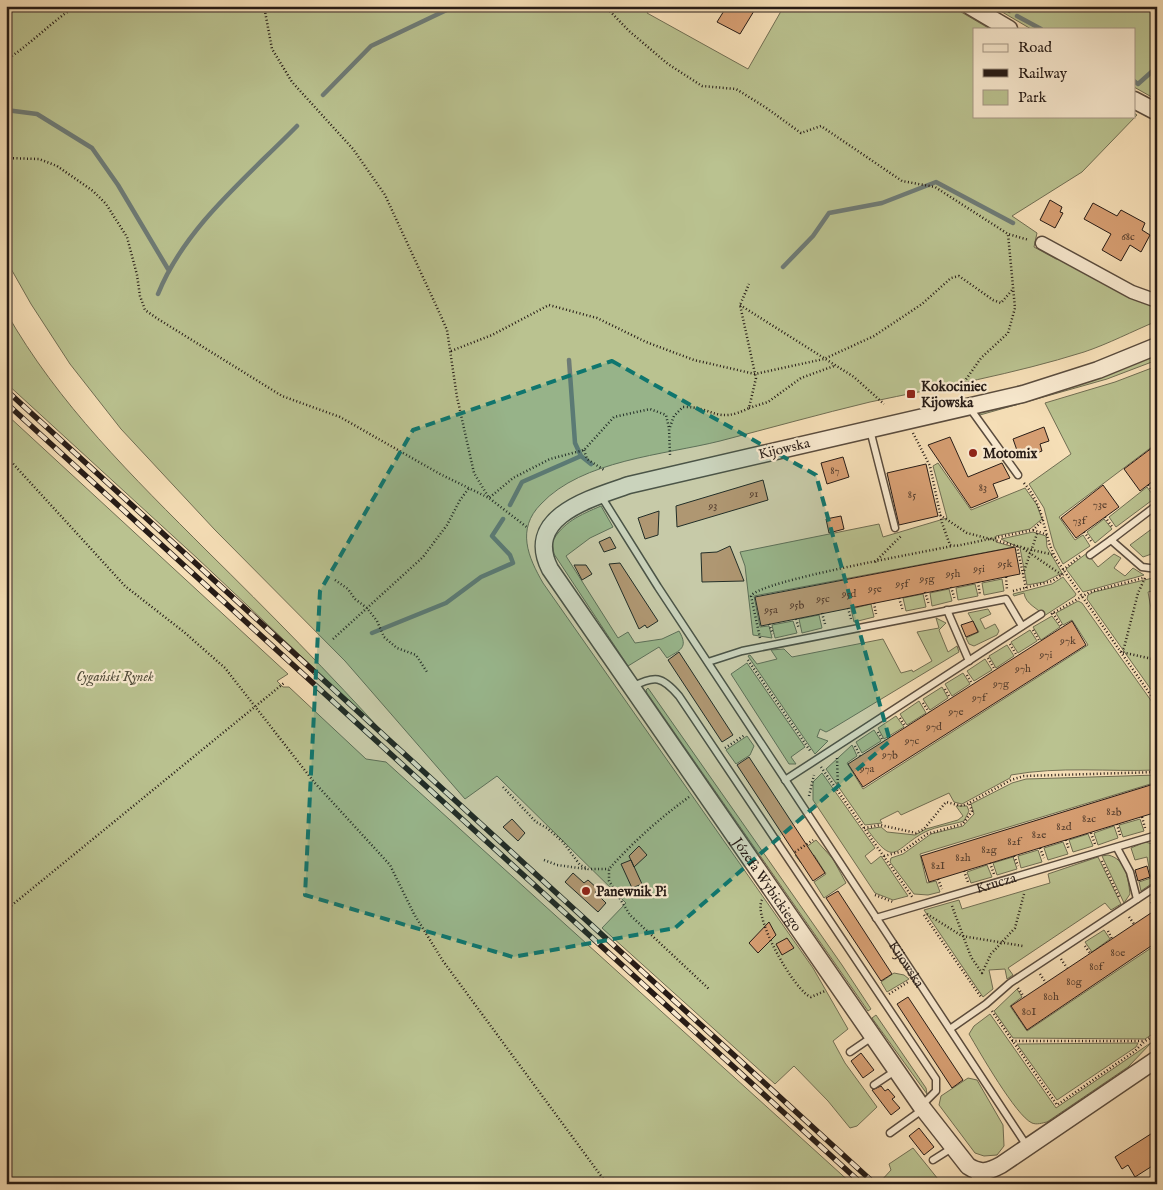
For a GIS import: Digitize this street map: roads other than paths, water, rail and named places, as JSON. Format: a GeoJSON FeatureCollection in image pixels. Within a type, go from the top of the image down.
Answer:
{"type":"FeatureCollection","features":[{"type":"Feature","properties":{"kind":"street"},"geometry":{"type":"LineString","coordinates":[[970,6],[1007,28]]}},
{"type":"Feature","properties":{"kind":"street"},"geometry":{"type":"LineString","coordinates":[[1136,101],[1157,112]]}},
{"type":"Feature","properties":{"kind":"street"},"geometry":{"type":"LineString","coordinates":[[1042,243],[1132,292],[1157,301]]}},
{"type":"Feature","properties":{"kind":"street","name":"Kijowska"},"geometry":{"type":"LineString","coordinates":[[558,583],[544,560],[544,534],[557,519],[600,494],[629,485],[1023,394],[1089,373],[1157,346]]}},
{"type":"Feature","properties":{"kind":"street","name":"Józefa Wybickiego"},"geometry":{"type":"LineString","coordinates":[[558,583],[922,1108],[977,1180]]}},
{"type":"Feature","properties":{"kind":"street"},"geometry":{"type":"LineString","coordinates":[[977,1180],[1157,1059]]}},
{"type":"Feature","properties":{"kind":"lane"},"geometry":{"type":"LineString","coordinates":[[968,406],[1018,475]]}},
{"type":"Feature","properties":{"kind":"lane"},"geometry":{"type":"LineString","coordinates":[[869,429],[895,528]]}},
{"type":"Feature","properties":{"kind":"lane","name":"Kijowska"},"geometry":{"type":"LineString","coordinates":[[600,494],[752,730],[1028,1147]]}},
{"type":"Feature","properties":{"kind":"lane"},"geometry":{"type":"LineString","coordinates":[[1090,555],[1157,504]]}},
{"type":"Feature","properties":{"kind":"lane"},"geometry":{"type":"LineString","coordinates":[[1111,540],[1142,567],[1157,569]]}},
{"type":"Feature","properties":{"kind":"lane"},"geometry":{"type":"LineString","coordinates":[[708,662],[742,651],[1006,599],[1022,626]]}},
{"type":"Feature","properties":{"kind":"lane"},"geometry":{"type":"LineString","coordinates":[[946,610],[969,661]]}},
{"type":"Feature","properties":{"kind":"lane"},"geometry":{"type":"LineString","coordinates":[[785,780],[1041,614]]}},
{"type":"Feature","properties":{"kind":"lane"},"geometry":{"type":"LineString","coordinates":[[630,687],[649,678],[664,681],[679,696],[936,1079],[936,1091],[922,1108],[890,1133]]}},
{"type":"Feature","properties":{"kind":"lane","name":"Krucza"},"geometry":{"type":"LineString","coordinates":[[876,918],[918,906],[947,894],[1117,848],[1157,835]]}},
{"type":"Feature","properties":{"kind":"lane"},"geometry":{"type":"LineString","coordinates":[[1117,848],[1130,872],[1137,899]]}},
{"type":"Feature","properties":{"kind":"lane"},"geometry":{"type":"LineString","coordinates":[[950,1029],[986,1004],[1010,984],[1157,886]]}},
{"type":"Feature","properties":{"kind":"lane"},"geometry":{"type":"LineString","coordinates":[[850,1052],[873,1037]]}},
{"type":"Feature","properties":{"kind":"lane"},"geometry":{"type":"LineString","coordinates":[[874,1085],[896,1070]]}},
{"type":"Feature","properties":{"kind":"lane"},"geometry":{"type":"LineString","coordinates":[[933,1160],[952,1148]]}},
{"type":"Feature","properties":{"kind":"waterway"},"geometry":{"type":"LineString","coordinates":[[323,95],[371,46],[455,6]]}},
{"type":"Feature","properties":{"kind":"waterway"},"geometry":{"type":"LineString","coordinates":[[1017,16],[1039,28]]}},
{"type":"Feature","properties":{"kind":"waterway"},"geometry":{"type":"LineString","coordinates":[[1136,82],[1138,84],[1157,67]]}},
{"type":"Feature","properties":{"kind":"waterway"},"geometry":{"type":"LineString","coordinates":[[6,110],[37,114],[92,148],[118,185],[168,269]]}},
{"type":"Feature","properties":{"kind":"waterway"},"geometry":{"type":"LineString","coordinates":[[158,294],[184,247],[201,225],[238,184],[297,126]]}},
{"type":"Feature","properties":{"kind":"waterway"},"geometry":{"type":"LineString","coordinates":[[783,267],[813,236],[829,213],[882,203],[936,182],[1013,223]]}},
{"type":"Feature","properties":{"kind":"waterway"},"geometry":{"type":"LineString","coordinates":[[569,360],[575,443],[581,456]]}},
{"type":"Feature","properties":{"kind":"waterway"},"geometry":{"type":"LineString","coordinates":[[510,505],[522,482],[581,456],[591,464]]}},
{"type":"Feature","properties":{"kind":"waterway"},"geometry":{"type":"LineString","coordinates":[[372,633],[446,603],[481,577],[513,563],[510,555],[492,536],[503,519]]}},
{"type":"Feature","properties":{"kind":"railway"},"geometry":{"type":"LineString","coordinates":[[6,390],[875,1184]]}},
{"type":"Feature","properties":{"kind":"railway"},"geometry":{"type":"LineString","coordinates":[[6,403],[862,1184]]}},
{"type":"Feature","properties":{"kind":"place","name":"Kokociniec Kijowska"},"geometry":{"type":"Point","coordinates":[911,394]}},
{"type":"Feature","properties":{"kind":"place","name":"Motomix"},"geometry":{"type":"Point","coordinates":[973,453]}},
{"type":"Feature","properties":{"kind":"place","name":"Panewnik Pi"},"geometry":{"type":"Point","coordinates":[586,891]}},
{"type":"Feature","properties":{"kind":"park label","name":"Cygański Rynek"},"geometry":{"type":"Point","coordinates":[115,676]}}]}
